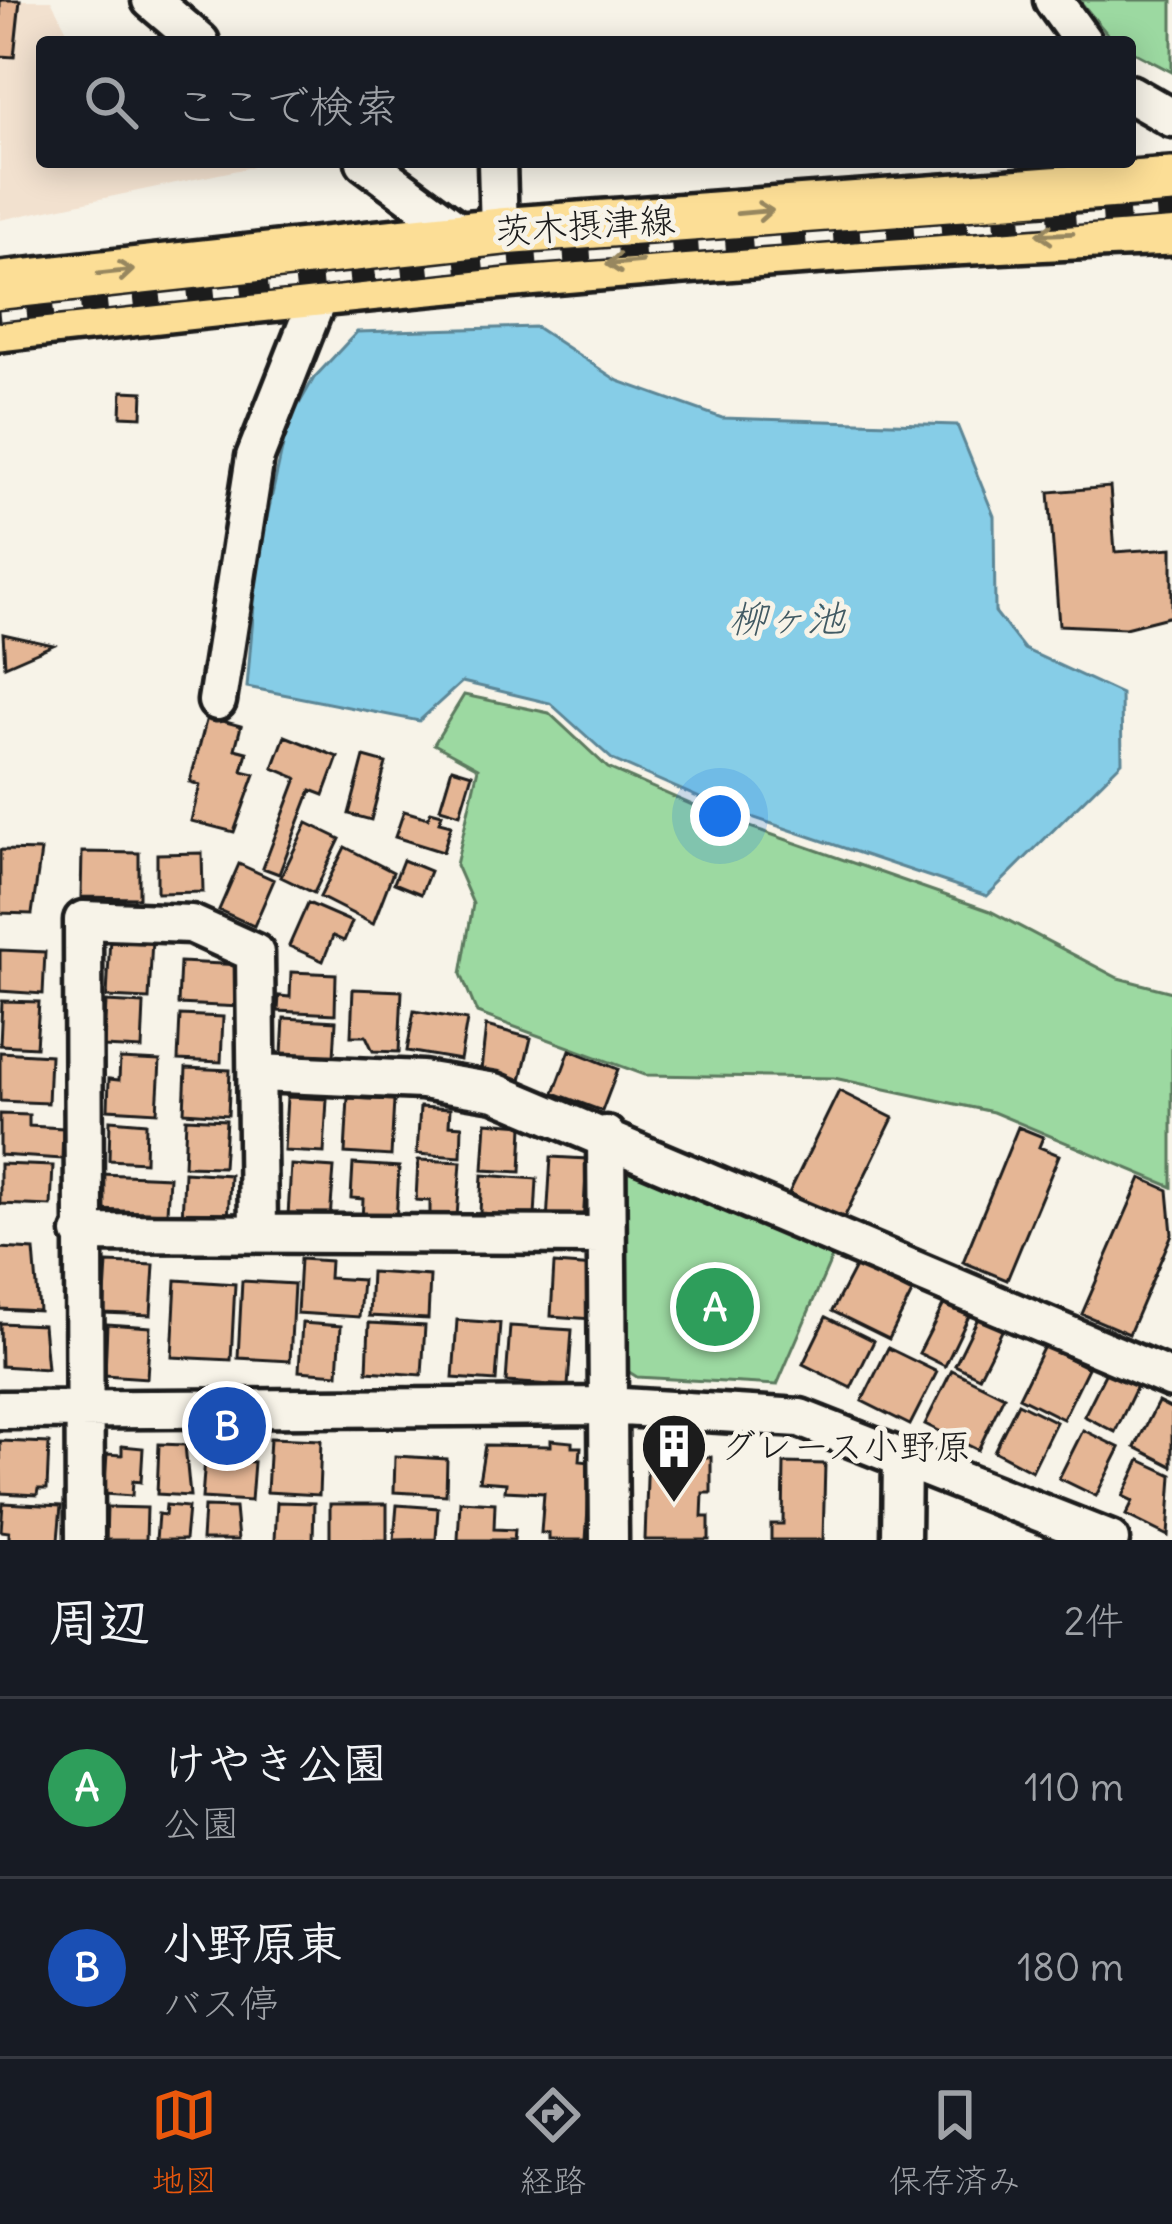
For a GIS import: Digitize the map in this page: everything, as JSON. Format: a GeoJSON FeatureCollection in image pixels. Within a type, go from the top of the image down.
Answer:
{"type":"FeatureCollection","features":[{"type":"Feature","properties":{"kind":"main road","name":"茨木摂津線"},"geometry":{"type":"LineString","coordinates":[[0,285],[482,233],[1172,181]]}},
{"type":"Feature","properties":{"kind":"main road","name":"茨木摂津線"},"geometry":{"type":"LineString","coordinates":[[0,328],[321,290],[838,247],[1172,232]]}},
{"type":"Feature","properties":{"kind":"street"},"geometry":{"type":"LineString","coordinates":[[151,0],[193,36]]}},
{"type":"Feature","properties":{"kind":"street"},"geometry":{"type":"LineString","coordinates":[[1053,0],[1079,36]]}},
{"type":"Feature","properties":{"kind":"street"},"geometry":{"type":"LineString","coordinates":[[1136,97],[1172,118]]}},
{"type":"Feature","properties":{"kind":"street"},"geometry":{"type":"LineString","coordinates":[[375,168],[482,233],[496,168]]}},
{"type":"Feature","properties":{"kind":"street"},"geometry":{"type":"LineString","coordinates":[[217,700],[255,457],[321,290]]}},
{"type":"Feature","properties":{"kind":"street"},"geometry":{"type":"LineString","coordinates":[[85,1540],[83,920],[191,924],[255,953],[258,1232]]}},
{"type":"Feature","properties":{"kind":"street"},"geometry":{"type":"LineString","coordinates":[[259,1073],[422,1081],[495,1093],[606,1135],[1172,1379]]}},
{"type":"Feature","properties":{"kind":"street"},"geometry":{"type":"LineString","coordinates":[[606,1135],[609,1540]]}},
{"type":"Feature","properties":{"kind":"street"},"geometry":{"type":"LineString","coordinates":[[81,1233],[604,1235]]}},
{"type":"Feature","properties":{"kind":"street"},"geometry":{"type":"LineString","coordinates":[[0,1410],[607,1406],[800,1418],[1086,1536]]}},
{"type":"Feature","properties":{"kind":"street"},"geometry":{"type":"LineString","coordinates":[[902,1457],[902,1540]]}},
{"type":"Feature","properties":{"kind":"shaded area"},"geometry":{"type":"Polygon","coordinates":[[[0,0],[51,0],[70,36],[36,36],[36,168],[247,168],[0,220],[0,0]]]}},
{"type":"Feature","properties":{"kind":"green space"},"geometry":{"type":"Polygon","coordinates":[[[1079,0],[1172,0],[1172,72],[1136,53],[1136,36],[1109,36],[1079,0]]]}},
{"type":"Feature","properties":{"kind":"green space"},"geometry":{"type":"Polygon","coordinates":[[[464,695],[549,713],[608,768],[713,814],[990,911],[1118,978],[1172,992],[1172,1187],[993,1112],[834,1078],[645,1075],[477,1013],[461,974],[473,904],[456,865],[478,768],[434,744],[464,695]]]}},
{"type":"Feature","properties":{"kind":"green space"},"geometry":{"type":"Polygon","coordinates":[[[641,1165],[836,1248],[777,1385],[637,1377],[618,1365],[619,1175],[641,1165]]]}},
{"type":"Feature","properties":{"kind":"water","name":"柳ヶ池"},"geometry":{"type":"Polygon","coordinates":[[[536,327],[618,381],[722,418],[957,425],[994,516],[995,612],[1024,649],[1121,694],[1122,762],[987,896],[716,805],[613,760],[550,703],[462,682],[419,721],[247,687],[258,558],[288,423],[314,378],[357,332],[536,327]]]}},
{"type":"Feature","properties":{"kind":"building"},"geometry":{"type":"Polygon","coordinates":[[[0,0],[20,0],[14,57],[0,56],[0,0]]]}},
{"type":"Feature","properties":{"kind":"building"},"geometry":{"type":"Polygon","coordinates":[[[122,391],[143,392],[142,417],[121,416],[122,391]]]}},
{"type":"Feature","properties":{"kind":"building"},"geometry":{"type":"Polygon","coordinates":[[[1110,487],[1115,552],[1172,548],[1172,616],[1125,628],[1059,625],[1049,492],[1110,487]]]}},
{"type":"Feature","properties":{"kind":"building"},"geometry":{"type":"Polygon","coordinates":[[[3,634],[53,645],[5,666],[3,634]]]}},
{"type":"Feature","properties":{"kind":"building"},"geometry":{"type":"Polygon","coordinates":[[[207,717],[241,726],[235,749],[247,752],[242,771],[255,774],[234,832],[191,821],[200,785],[190,782],[207,717]]]}},
{"type":"Feature","properties":{"kind":"building"},"geometry":{"type":"Polygon","coordinates":[[[285,736],[338,757],[324,795],[311,790],[279,874],[263,868],[297,778],[273,768],[285,736]]]}},
{"type":"Feature","properties":{"kind":"building"},"geometry":{"type":"Polygon","coordinates":[[[364,757],[386,763],[371,820],[349,814],[364,757]]]}},
{"type":"Feature","properties":{"kind":"building"},"geometry":{"type":"Polygon","coordinates":[[[452,768],[472,774],[460,814],[440,808],[452,768]]]}},
{"type":"Feature","properties":{"kind":"building"},"geometry":{"type":"Polygon","coordinates":[[[404,811],[428,818],[431,811],[442,814],[439,822],[451,825],[443,852],[395,837],[404,811]]]}},
{"type":"Feature","properties":{"kind":"building"},"geometry":{"type":"Polygon","coordinates":[[[307,823],[340,839],[314,893],[281,877],[307,823]]]}},
{"type":"Feature","properties":{"kind":"building"},"geometry":{"type":"Polygon","coordinates":[[[345,847],[393,872],[373,924],[320,897],[345,847]]]}},
{"type":"Feature","properties":{"kind":"building"},"geometry":{"type":"Polygon","coordinates":[[[0,850],[41,851],[32,914],[0,913],[0,850]]]}},
{"type":"Feature","properties":{"kind":"building"},"geometry":{"type":"Polygon","coordinates":[[[82,852],[139,853],[139,898],[81,897],[82,852]]]}},
{"type":"Feature","properties":{"kind":"building"},"geometry":{"type":"Polygon","coordinates":[[[202,853],[203,892],[157,893],[157,854],[202,853]]]}},
{"type":"Feature","properties":{"kind":"building"},"geometry":{"type":"Polygon","coordinates":[[[403,860],[430,871],[421,894],[394,883],[403,860]]]}},
{"type":"Feature","properties":{"kind":"building"},"geometry":{"type":"Polygon","coordinates":[[[239,864],[274,880],[254,926],[219,910],[239,864]]]}},
{"type":"Feature","properties":{"kind":"building"},"geometry":{"type":"Polygon","coordinates":[[[308,903],[352,922],[344,941],[333,936],[323,961],[289,946],[308,903]]]}},
{"type":"Feature","properties":{"kind":"building"},"geometry":{"type":"Polygon","coordinates":[[[110,936],[152,938],[149,999],[107,997],[110,936]]]}},
{"type":"Feature","properties":{"kind":"building"},"geometry":{"type":"Polygon","coordinates":[[[0,950],[45,952],[43,994],[0,991],[0,950]]]}},
{"type":"Feature","properties":{"kind":"building"},"geometry":{"type":"Polygon","coordinates":[[[180,962],[243,965],[241,1007],[178,1004],[180,962]]]}},
{"type":"Feature","properties":{"kind":"building"},"geometry":{"type":"Polygon","coordinates":[[[291,972],[336,974],[335,1014],[278,1011],[279,996],[290,997],[291,972]]]}},
{"type":"Feature","properties":{"kind":"building"},"geometry":{"type":"Polygon","coordinates":[[[353,989],[402,991],[399,1052],[373,1051],[366,1036],[351,1036],[353,989]]]}},
{"type":"Feature","properties":{"kind":"building"},"geometry":{"type":"Polygon","coordinates":[[[2,1001],[39,1002],[36,1047],[0,1045],[2,1001]]]}},
{"type":"Feature","properties":{"kind":"building"},"geometry":{"type":"Polygon","coordinates":[[[106,1002],[144,1004],[142,1049],[104,1047],[106,1002]]]}},
{"type":"Feature","properties":{"kind":"building"},"geometry":{"type":"Polygon","coordinates":[[[414,1011],[467,1020],[460,1060],[407,1051],[414,1011]]]}},
{"type":"Feature","properties":{"kind":"building"},"geometry":{"type":"Polygon","coordinates":[[[180,1015],[223,1017],[221,1062],[178,1060],[180,1015]]]}},
{"type":"Feature","properties":{"kind":"building"},"geometry":{"type":"Polygon","coordinates":[[[284,1018],[336,1021],[334,1057],[319,1056],[319,1062],[282,1054],[284,1018]]]}},
{"type":"Feature","properties":{"kind":"building"},"geometry":{"type":"Polygon","coordinates":[[[486,1026],[531,1038],[521,1080],[481,1070],[486,1026]]]}},
{"type":"Feature","properties":{"kind":"building"},"geometry":{"type":"Polygon","coordinates":[[[570,1050],[618,1069],[602,1111],[554,1093],[570,1050]]]}},
{"type":"Feature","properties":{"kind":"building"},"geometry":{"type":"Polygon","coordinates":[[[0,1052],[50,1055],[48,1103],[0,1101],[0,1052]]]}},
{"type":"Feature","properties":{"kind":"building"},"geometry":{"type":"Polygon","coordinates":[[[120,1059],[160,1061],[157,1112],[108,1109],[109,1079],[119,1080],[120,1059]]]}},
{"type":"Feature","properties":{"kind":"building"},"geometry":{"type":"Polygon","coordinates":[[[186,1068],[230,1070],[228,1115],[184,1112],[186,1068]]]}},
{"type":"Feature","properties":{"kind":"building"},"geometry":{"type":"Polygon","coordinates":[[[839,1091],[893,1118],[843,1220],[789,1193],[839,1091]]]}},
{"type":"Feature","properties":{"kind":"building"},"geometry":{"type":"Polygon","coordinates":[[[287,1097],[327,1099],[324,1153],[284,1151],[287,1097]]]}},
{"type":"Feature","properties":{"kind":"building"},"geometry":{"type":"Polygon","coordinates":[[[348,1098],[394,1100],[391,1156],[345,1153],[348,1098]]]}},
{"type":"Feature","properties":{"kind":"building"},"geometry":{"type":"Polygon","coordinates":[[[420,1107],[450,1109],[449,1125],[462,1126],[461,1157],[417,1154],[420,1107]]]}},
{"type":"Feature","properties":{"kind":"building"},"geometry":{"type":"Polygon","coordinates":[[[0,1114],[29,1115],[29,1126],[63,1128],[62,1159],[0,1155],[0,1114]]]}},
{"type":"Feature","properties":{"kind":"building"},"geometry":{"type":"Polygon","coordinates":[[[186,1118],[226,1120],[223,1167],[184,1166],[186,1118]]]}},
{"type":"Feature","properties":{"kind":"building"},"geometry":{"type":"Polygon","coordinates":[[[110,1120],[146,1123],[145,1162],[109,1160],[110,1120]]]}},
{"type":"Feature","properties":{"kind":"building"},"geometry":{"type":"Polygon","coordinates":[[[486,1122],[523,1125],[521,1172],[483,1170],[486,1122]]]}},
{"type":"Feature","properties":{"kind":"building"},"geometry":{"type":"Polygon","coordinates":[[[1018,1127],[1043,1137],[1039,1147],[1059,1155],[1007,1280],[963,1262],[1018,1127]]]}},
{"type":"Feature","properties":{"kind":"building"},"geometry":{"type":"Polygon","coordinates":[[[551,1157],[587,1159],[583,1224],[547,1222],[551,1157]]]}},
{"type":"Feature","properties":{"kind":"building"},"geometry":{"type":"Polygon","coordinates":[[[418,1160],[461,1162],[457,1217],[430,1215],[430,1201],[416,1200],[418,1160]]]}},
{"type":"Feature","properties":{"kind":"building"},"geometry":{"type":"Polygon","coordinates":[[[0,1164],[53,1166],[51,1206],[0,1204],[0,1164]]]}},
{"type":"Feature","properties":{"kind":"building"},"geometry":{"type":"Polygon","coordinates":[[[353,1164],[399,1167],[396,1223],[362,1222],[363,1199],[351,1198],[353,1164]]]}},
{"type":"Feature","properties":{"kind":"building"},"geometry":{"type":"Polygon","coordinates":[[[291,1165],[334,1168],[330,1219],[288,1216],[291,1165]]]}},
{"type":"Feature","properties":{"kind":"building"},"geometry":{"type":"Polygon","coordinates":[[[184,1172],[230,1175],[228,1224],[182,1222],[184,1172]]]}},
{"type":"Feature","properties":{"kind":"building"},"geometry":{"type":"Polygon","coordinates":[[[101,1174],[169,1177],[167,1213],[100,1210],[101,1174]]]}},
{"type":"Feature","properties":{"kind":"building"},"geometry":{"type":"Polygon","coordinates":[[[482,1175],[537,1179],[535,1217],[480,1213],[482,1175]]]}},
{"type":"Feature","properties":{"kind":"building"},"geometry":{"type":"Polygon","coordinates":[[[1141,1178],[1168,1190],[1172,1234],[1129,1334],[1082,1314],[1141,1178]]]}},
{"type":"Feature","properties":{"kind":"building"},"geometry":{"type":"Polygon","coordinates":[[[0,1248],[34,1250],[39,1311],[0,1309],[0,1248]]]}},
{"type":"Feature","properties":{"kind":"building"},"geometry":{"type":"Polygon","coordinates":[[[300,1259],[330,1261],[329,1278],[362,1280],[359,1317],[297,1313],[300,1259]]]}},
{"type":"Feature","properties":{"kind":"building"},"geometry":{"type":"Polygon","coordinates":[[[107,1263],[154,1265],[151,1315],[104,1313],[107,1263]]]}},
{"type":"Feature","properties":{"kind":"building"},"geometry":{"type":"Polygon","coordinates":[[[554,1264],[595,1267],[592,1319],[551,1316],[554,1264]]]}},
{"type":"Feature","properties":{"kind":"building"},"geometry":{"type":"Polygon","coordinates":[[[856,1265],[912,1293],[889,1339],[832,1311],[856,1265]]]}},
{"type":"Feature","properties":{"kind":"building"},"geometry":{"type":"Polygon","coordinates":[[[371,1272],[430,1276],[428,1319],[369,1316],[371,1272]]]}},
{"type":"Feature","properties":{"kind":"building"},"geometry":{"type":"Polygon","coordinates":[[[176,1280],[235,1284],[231,1360],[172,1357],[176,1280]]]}},
{"type":"Feature","properties":{"kind":"building"},"geometry":{"type":"Polygon","coordinates":[[[242,1281],[294,1284],[290,1361],[238,1358],[242,1281]]]}},
{"type":"Feature","properties":{"kind":"building"},"geometry":{"type":"Polygon","coordinates":[[[944,1304],[969,1316],[945,1366],[919,1353],[944,1304]]]}},
{"type":"Feature","properties":{"kind":"building"},"geometry":{"type":"Polygon","coordinates":[[[980,1314],[1004,1327],[979,1377],[955,1365],[980,1314]]]}},
{"type":"Feature","properties":{"kind":"building"},"geometry":{"type":"Polygon","coordinates":[[[826,1317],[874,1341],[851,1388],[803,1364],[826,1317]]]}},
{"type":"Feature","properties":{"kind":"building"},"geometry":{"type":"Polygon","coordinates":[[[457,1320],[500,1323],[496,1381],[453,1378],[457,1320]]]}},
{"type":"Feature","properties":{"kind":"building"},"geometry":{"type":"Polygon","coordinates":[[[0,1323],[43,1325],[47,1369],[1,1366],[0,1323]]]}},
{"type":"Feature","properties":{"kind":"building"},"geometry":{"type":"Polygon","coordinates":[[[302,1323],[341,1326],[338,1374],[299,1371],[302,1323]]]}},
{"type":"Feature","properties":{"kind":"building"},"geometry":{"type":"Polygon","coordinates":[[[369,1323],[425,1326],[422,1375],[367,1371],[369,1323]]]}},
{"type":"Feature","properties":{"kind":"building"},"geometry":{"type":"Polygon","coordinates":[[[107,1324],[150,1327],[147,1378],[105,1375],[107,1324]]]}},
{"type":"Feature","properties":{"kind":"building"},"geometry":{"type":"Polygon","coordinates":[[[510,1326],[572,1330],[568,1386],[506,1382],[510,1326]]]}},
{"type":"Feature","properties":{"kind":"building"},"geometry":{"type":"Polygon","coordinates":[[[1044,1346],[1088,1368],[1063,1419],[1019,1397],[1044,1346]]]}},
{"type":"Feature","properties":{"kind":"building"},"geometry":{"type":"Polygon","coordinates":[[[888,1348],[937,1372],[910,1425],[862,1401],[888,1348]]]}},
{"type":"Feature","properties":{"kind":"building"},"geometry":{"type":"Polygon","coordinates":[[[1108,1368],[1138,1384],[1115,1432],[1084,1416],[1108,1368]]]}},
{"type":"Feature","properties":{"kind":"building"},"geometry":{"type":"Polygon","coordinates":[[[952,1370],[1004,1396],[978,1450],[925,1424],[952,1370]]]}},
{"type":"Feature","properties":{"kind":"building"},"geometry":{"type":"Polygon","coordinates":[[[1158,1402],[1172,1409],[1172,1466],[1135,1447],[1158,1402]]]}},
{"type":"Feature","properties":{"kind":"building"},"geometry":{"type":"Polygon","coordinates":[[[1018,1403],[1056,1422],[1032,1471],[994,1451],[1018,1403]]]}},
{"type":"Feature","properties":{"kind":"building"},"geometry":{"type":"Polygon","coordinates":[[[1083,1430],[1120,1448],[1096,1496],[1059,1478],[1083,1430]]]}},
{"type":"Feature","properties":{"kind":"building"},"geometry":{"type":"Polygon","coordinates":[[[270,1438],[321,1440],[319,1495],[267,1492],[270,1438]]]}},
{"type":"Feature","properties":{"kind":"building"},"geometry":{"type":"Polygon","coordinates":[[[551,1440],[572,1442],[572,1447],[581,1447],[580,1461],[591,1462],[586,1540],[549,1540],[549,1533],[541,1533],[544,1493],[505,1491],[506,1483],[479,1481],[485,1445],[551,1446],[551,1440]]]}},
{"type":"Feature","properties":{"kind":"building"},"geometry":{"type":"Polygon","coordinates":[[[0,1441],[49,1443],[47,1489],[38,1489],[37,1495],[1,1493],[0,1441]]]}},
{"type":"Feature","properties":{"kind":"building"},"geometry":{"type":"Polygon","coordinates":[[[159,1444],[185,1445],[190,1496],[157,1494],[159,1444]]]}},
{"type":"Feature","properties":{"kind":"building"},"geometry":{"type":"Polygon","coordinates":[[[122,1446],[143,1448],[141,1482],[133,1481],[132,1496],[104,1494],[107,1454],[122,1455],[122,1446]]]}},
{"type":"Feature","properties":{"kind":"building","name":"グレース小野原"},"geometry":{"type":"Polygon","coordinates":[[[648,1448],[704,1450],[704,1457],[711,1457],[711,1493],[703,1493],[702,1517],[709,1517],[709,1540],[645,1540],[648,1448]]]}},
{"type":"Feature","properties":{"kind":"building"},"geometry":{"type":"Polygon","coordinates":[[[395,1456],[447,1459],[446,1495],[394,1492],[395,1456]]]}},
{"type":"Feature","properties":{"kind":"building"},"geometry":{"type":"Polygon","coordinates":[[[205,1459],[254,1462],[251,1501],[202,1498],[205,1459]]]}},
{"type":"Feature","properties":{"kind":"building"},"geometry":{"type":"Polygon","coordinates":[[[1140,1460],[1172,1475],[1168,1536],[1126,1515],[1133,1501],[1123,1496],[1140,1460]]]}},
{"type":"Feature","properties":{"kind":"building"},"geometry":{"type":"Polygon","coordinates":[[[784,1463],[825,1464],[823,1540],[771,1540],[771,1524],[783,1524],[784,1463]]]}},
{"type":"Feature","properties":{"kind":"building"},"geometry":{"type":"Polygon","coordinates":[[[460,1501],[495,1503],[494,1529],[515,1530],[514,1540],[458,1540],[460,1501]]]}},
{"type":"Feature","properties":{"kind":"building"},"geometry":{"type":"Polygon","coordinates":[[[277,1502],[314,1503],[313,1540],[275,1540],[277,1502]]]}},
{"type":"Feature","properties":{"kind":"building"},"geometry":{"type":"Polygon","coordinates":[[[3,1503],[61,1506],[58,1540],[9,1540],[9,1532],[1,1531],[3,1503]]]}},
{"type":"Feature","properties":{"kind":"building"},"geometry":{"type":"Polygon","coordinates":[[[330,1504],[387,1504],[387,1540],[330,1540],[330,1504]]]}},
{"type":"Feature","properties":{"kind":"building"},"geometry":{"type":"Polygon","coordinates":[[[166,1505],[188,1507],[185,1540],[156,1540],[158,1514],[165,1515],[166,1505]]]}},
{"type":"Feature","properties":{"kind":"building"},"geometry":{"type":"Polygon","coordinates":[[[397,1505],[438,1508],[436,1539],[394,1540],[397,1505]]]}},
{"type":"Feature","properties":{"kind":"building"},"geometry":{"type":"Polygon","coordinates":[[[107,1507],[147,1508],[146,1540],[106,1540],[107,1507]]]}},
{"type":"Feature","properties":{"kind":"building"},"geometry":{"type":"Polygon","coordinates":[[[204,1507],[235,1508],[238,1540],[202,1540],[204,1507]]]}},
{"type":"Feature","properties":{"kind":"railway"},"geometry":{"type":"LineString","coordinates":[[0,316],[510,261],[1172,212]]}},
{"type":"Feature","properties":{"kind":"place","name":"けやき公園"},"geometry":{"type":"Point","coordinates":[715,1307]}},
{"type":"Feature","properties":{"kind":"place","name":"小野原東"},"geometry":{"type":"Point","coordinates":[227,1426]}},
{"type":"Feature","properties":{"kind":"place","name":"グレース小野原"},"geometry":{"type":"Point","coordinates":[674,1505]}}]}
